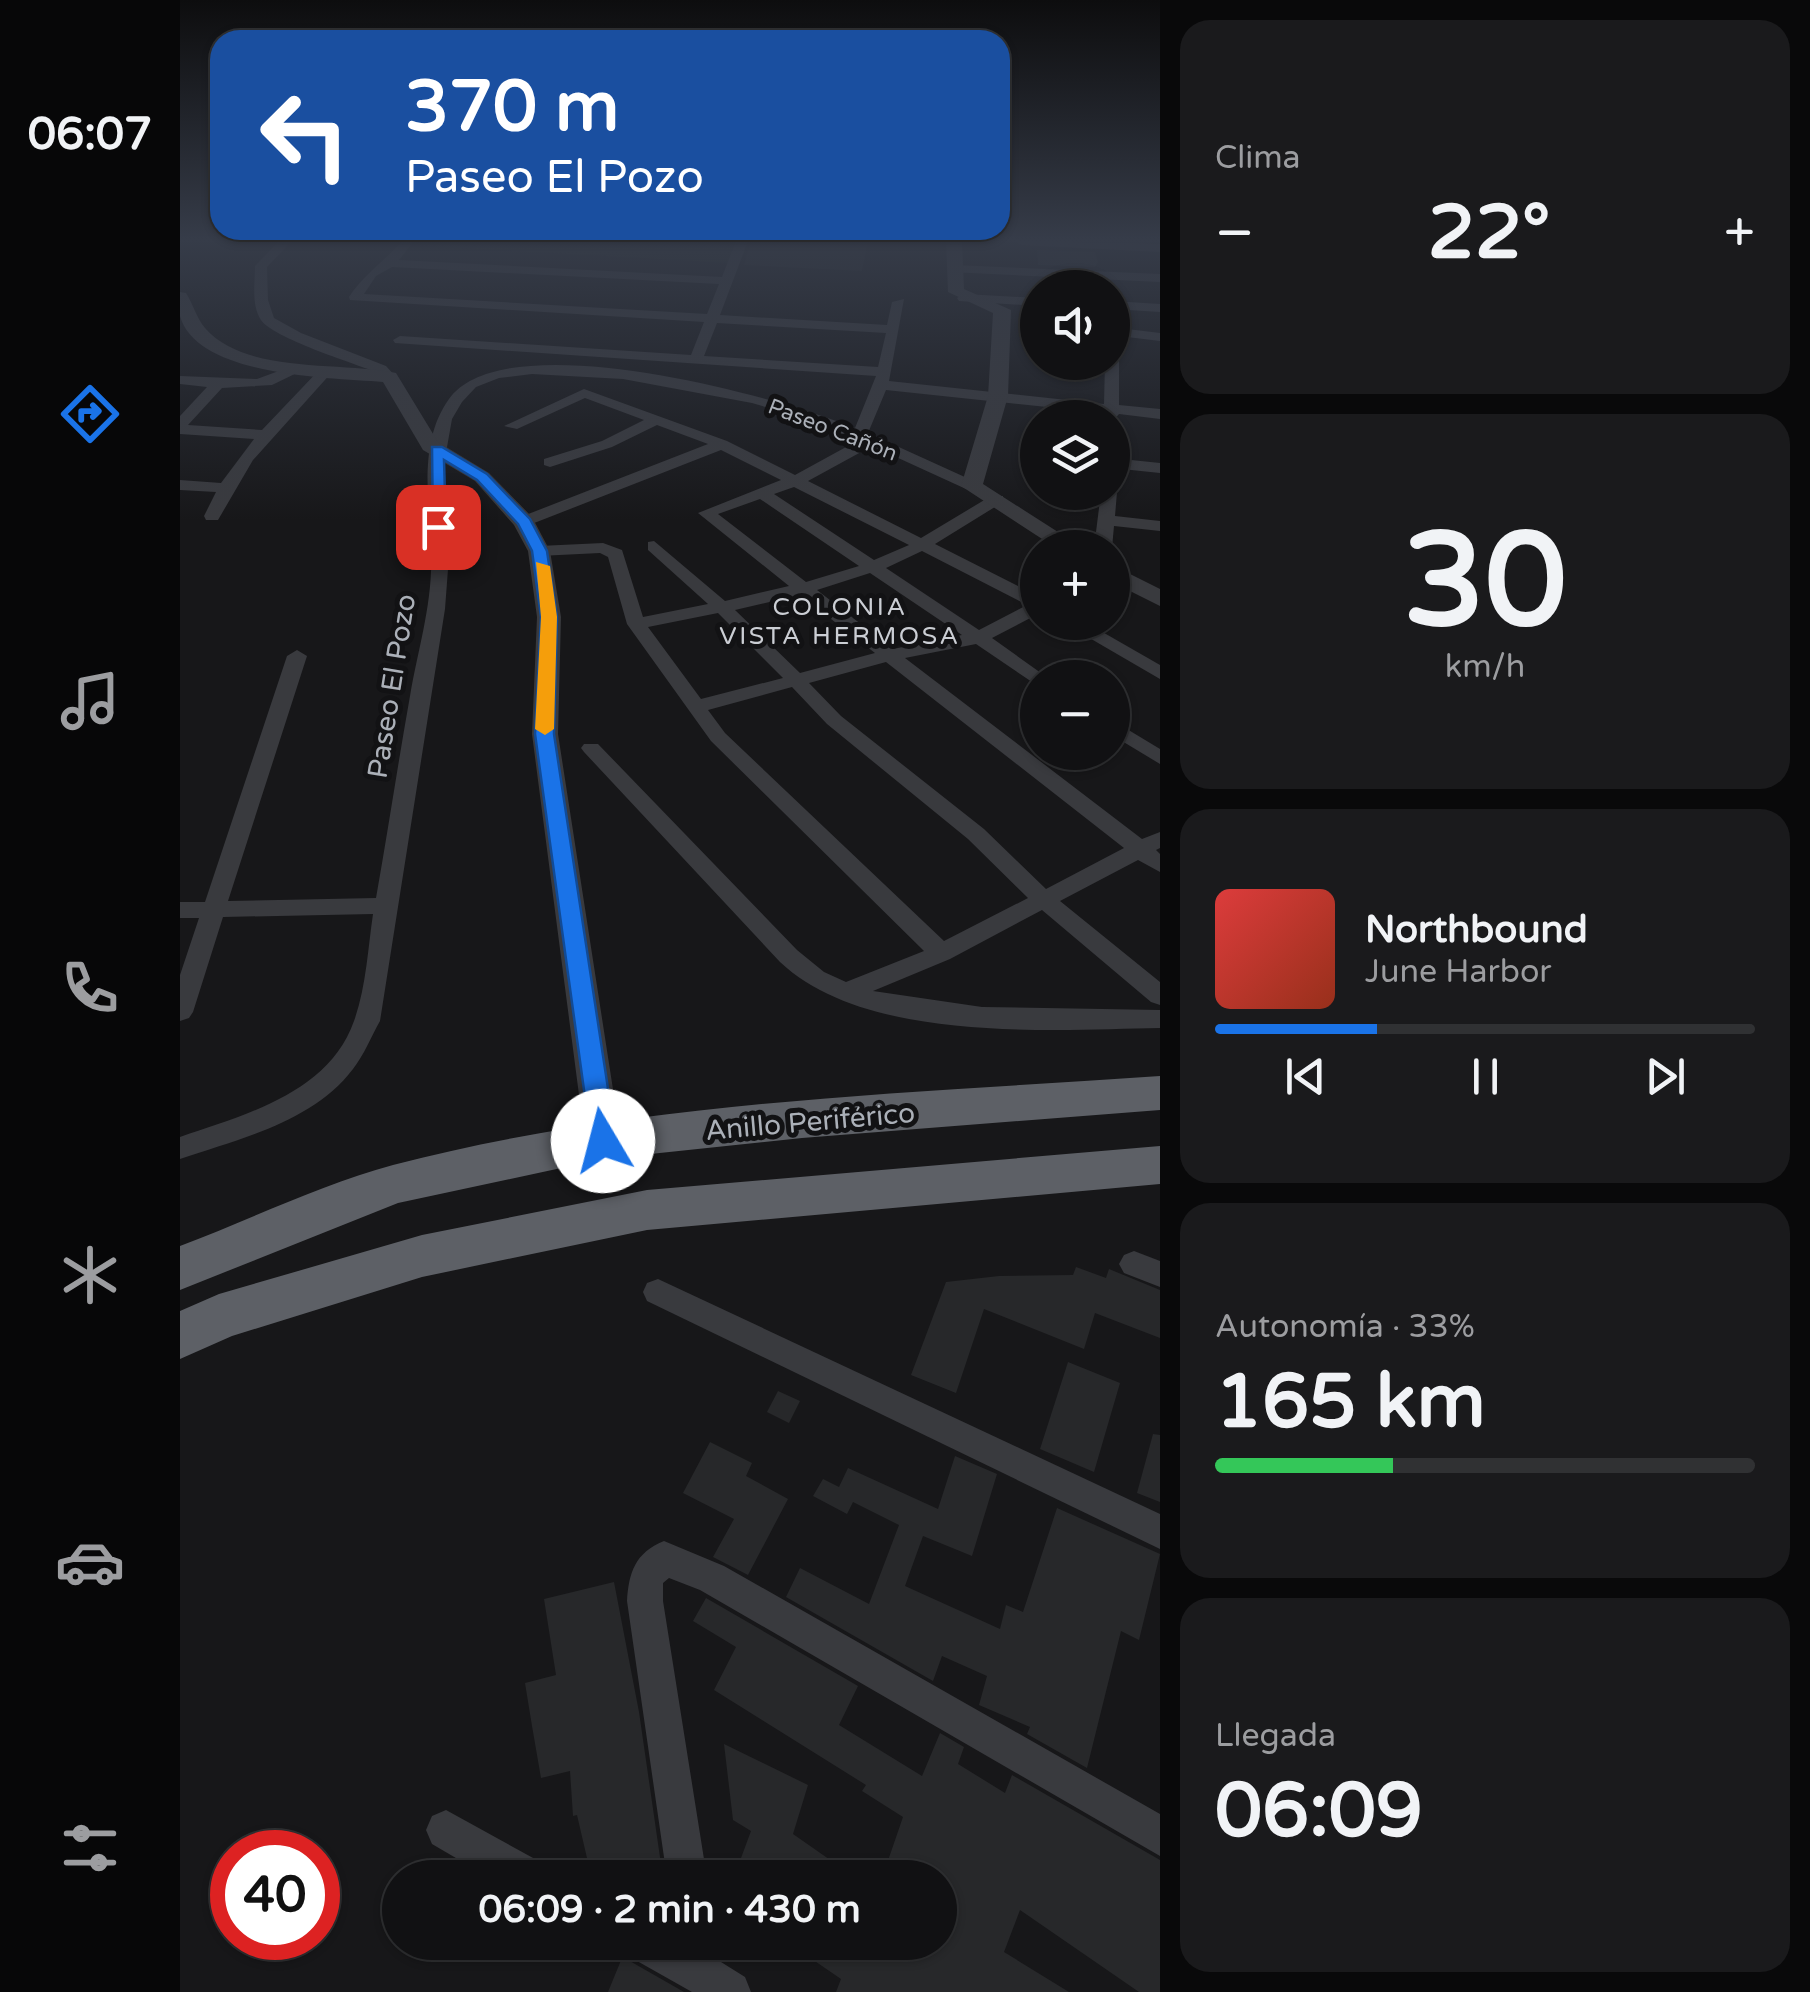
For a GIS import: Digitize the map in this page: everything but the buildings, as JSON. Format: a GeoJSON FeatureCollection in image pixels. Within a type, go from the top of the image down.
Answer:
{"type":"FeatureCollection","features":[{"type":"Feature","properties":{"kind":"highway","name":"Anillo Periférico"},"geometry":{"type":"LineString","coordinates":[[180,1268],[392,1185],[603,1141],[802,1120],[1160,1094]]}},
{"type":"Feature","properties":{"kind":"highway"},"geometry":{"type":"LineString","coordinates":[[1160,1106],[1156,1118],[1160,1128]]}},
{"type":"Feature","properties":{"kind":"highway"},"geometry":{"type":"LineString","coordinates":[[180,1336],[219,1317],[422,1256],[647,1210],[1160,1165]]}},
{"type":"Feature","properties":{"kind":"street"},"geometry":{"type":"LineString","coordinates":[[202,334],[210,341],[261,361],[390,376]]}},
{"type":"Feature","properties":{"kind":"street"},"geometry":{"type":"LineString","coordinates":[[292,334],[381,368],[390,376],[430,446],[482,477],[524,522],[540,551],[549,617],[545,734],[603,1141]]}},
{"type":"Feature","properties":{"kind":"street"},"geometry":{"type":"LineString","coordinates":[[696,360],[706,334]]}},
{"type":"Feature","properties":{"kind":"street"},"geometry":{"type":"LineString","coordinates":[[891,334],[864,439],[798,480],[706,513],[846,624],[1150,843],[1160,865]]}},
{"type":"Feature","properties":{"kind":"street"},"geometry":{"type":"LineString","coordinates":[[972,486],[998,396],[1001,334]]}},
{"type":"Feature","properties":{"kind":"street"},"geometry":{"type":"LineString","coordinates":[[400,340],[696,360],[882,378],[1026,400]]}},
{"type":"Feature","properties":{"kind":"street"},"geometry":{"type":"LineString","coordinates":[[180,380],[264,384],[280,381],[300,368]]}},
{"type":"Feature","properties":{"kind":"street","name":"Paseo Cañón"},"geometry":{"type":"LineString","coordinates":[[437,450],[452,406],[472,383],[498,372],[531,368],[601,373],[730,393],[787,408],[972,486],[1044,530]]}},
{"type":"Feature","properties":{"kind":"street"},"geometry":{"type":"LineString","coordinates":[[212,516],[224,488],[266,435],[326,371]]}},
{"type":"Feature","properties":{"kind":"street"},"geometry":{"type":"LineString","coordinates":[[512,426],[551,411],[584,392],[601,373]]}},
{"type":"Feature","properties":{"kind":"street"},"geometry":{"type":"LineString","coordinates":[[180,427],[220,383]]}},
{"type":"Feature","properties":{"kind":"street"},"geometry":{"type":"LineString","coordinates":[[584,392],[722,444],[1020,595]]}},
{"type":"Feature","properties":{"kind":"street"},"geometry":{"type":"LineString","coordinates":[[1130,413],[1160,414]]}},
{"type":"Feature","properties":{"kind":"street"},"geometry":{"type":"LineString","coordinates":[[550,462],[607,444],[658,420]]}},
{"type":"Feature","properties":{"kind":"street"},"geometry":{"type":"LineString","coordinates":[[180,427],[266,435]]}},
{"type":"Feature","properties":{"kind":"street"},"geometry":{"type":"LineString","coordinates":[[524,522],[722,444]]}},
{"type":"Feature","properties":{"kind":"street","name":"Paseo El Pozo"},"geometry":{"type":"LineString","coordinates":[[180,1148],[247,1125],[309,1094],[344,1062],[367,1021],[440,564],[437,450]]}},
{"type":"Feature","properties":{"kind":"street"},"geometry":{"type":"LineString","coordinates":[[1130,465],[1160,468]]}},
{"type":"Feature","properties":{"kind":"street"},"geometry":{"type":"LineString","coordinates":[[180,485],[224,488]]}},
{"type":"Feature","properties":{"kind":"street"},"geometry":{"type":"LineString","coordinates":[[760,492],[1020,666]]}},
{"type":"Feature","properties":{"kind":"street"},"geometry":{"type":"LineString","coordinates":[[636,624],[723,607],[872,568],[924,544],[997,499]]}},
{"type":"Feature","properties":{"kind":"street"},"geometry":{"type":"LineString","coordinates":[[1106,530],[1108,510]]}},
{"type":"Feature","properties":{"kind":"street"},"geometry":{"type":"LineString","coordinates":[[1107,520],[1160,526]]}},
{"type":"Feature","properties":{"kind":"street"},"geometry":{"type":"LineString","coordinates":[[654,546],[723,607],[834,720],[976,834],[1043,899],[1160,996]]}},
{"type":"Feature","properties":{"kind":"street"},"geometry":{"type":"LineString","coordinates":[[540,551],[603,548],[616,554],[636,624],[718,737],[941,953]]}},
{"type":"Feature","properties":{"kind":"street"},"geometry":{"type":"LineString","coordinates":[[1130,582],[1160,600]]}},
{"type":"Feature","properties":{"kind":"street"},"geometry":{"type":"LineString","coordinates":[[695,707],[890,655],[978,638],[1020,615]]}},
{"type":"Feature","properties":{"kind":"street"},"geometry":{"type":"LineString","coordinates":[[1102,640],[1160,674]]}},
{"type":"Feature","properties":{"kind":"street"},"geometry":{"type":"LineString","coordinates":[[180,1012],[297,656]]}},
{"type":"Feature","properties":{"kind":"street"},"geometry":{"type":"LineString","coordinates":[[1130,738],[1160,758]]}},
{"type":"Feature","properties":{"kind":"street"},"geometry":{"type":"LineString","coordinates":[[591,748],[682,848],[813,977],[846,992],[909,1008],[1070,1020],[1160,1019]]}},
{"type":"Feature","properties":{"kind":"street"},"geometry":{"type":"LineString","coordinates":[[846,992],[941,953],[1150,843]]}},
{"type":"Feature","properties":{"kind":"street"},"geometry":{"type":"LineString","coordinates":[[180,910],[388,906]]}},
{"type":"Feature","properties":{"kind":"street"},"geometry":{"type":"LineString","coordinates":[[658,1292],[1160,1532]]}},
{"type":"Feature","properties":{"kind":"street"},"geometry":{"type":"LineString","coordinates":[[684,1860],[645,1601],[646,1576],[664,1558],[712,1578],[1160,1836]]}},
{"type":"Feature","properties":{"kind":"street"},"geometry":{"type":"LineString","coordinates":[[446,1830],[498,1860]]}},
{"type":"Feature","properties":{"kind":"slow traffic"},"geometry":{"type":"LineString","coordinates":[[542,566],[549,617],[545,729]]}},
{"type":"Feature","properties":{"kind":"district","name":"COLONIA VISTA HERMOSA"},"geometry":{"type":"Point","coordinates":[840,620]}},
{"type":"Feature","properties":{"kind":"route"},"geometry":{"type":"LineString","coordinates":[[438,527],[437,450],[482,477],[524,522],[540,551],[549,617],[545,734],[603,1141]]}}]}
